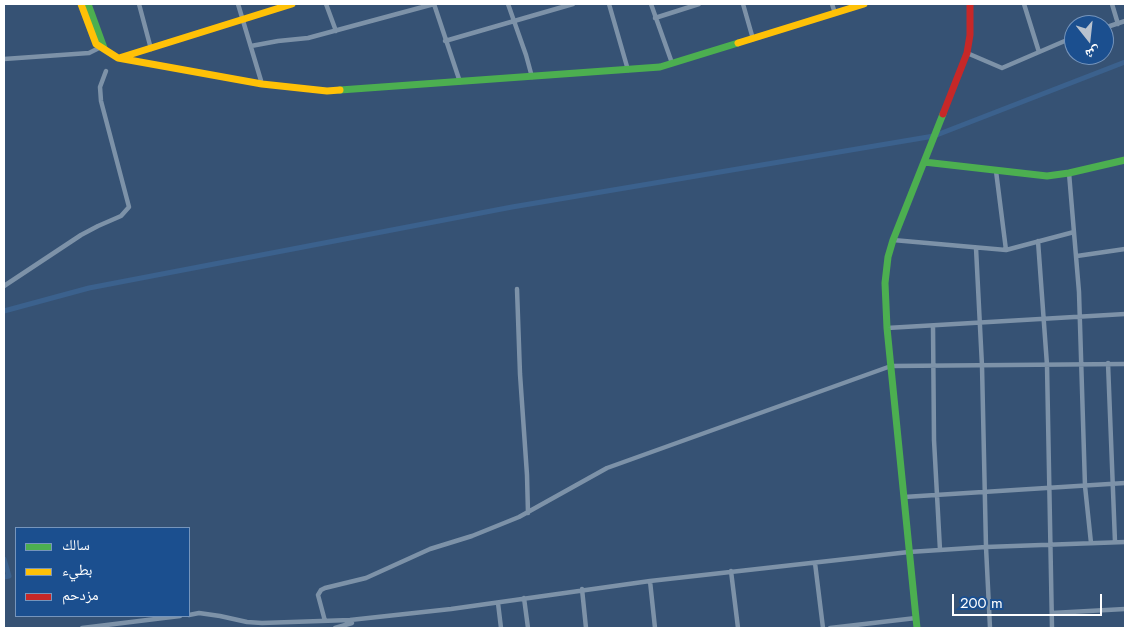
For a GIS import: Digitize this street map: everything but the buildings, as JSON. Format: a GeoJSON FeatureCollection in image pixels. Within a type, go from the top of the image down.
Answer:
{"type":"FeatureCollection","features":[{"type":"Feature","properties":{"kind":"main road"},"geometry":{"type":"LineString","coordinates":[[82,4],[93,39],[118,58],[262,84],[327,91],[660,67],[864,4]]}},
{"type":"Feature","properties":{"kind":"main road"},"geometry":{"type":"LineString","coordinates":[[88,4],[103,48]]}},
{"type":"Feature","properties":{"kind":"main road"},"geometry":{"type":"LineString","coordinates":[[118,58],[292,4]]}},
{"type":"Feature","properties":{"kind":"main road"},"geometry":{"type":"LineString","coordinates":[[917,628],[887,328],[885,283],[888,257],[893,240],[967,53],[970,35],[970,4]]}},
{"type":"Feature","properties":{"kind":"main road"},"geometry":{"type":"LineString","coordinates":[[924,162],[1047,176],[1125,160]]}},
{"type":"Feature","properties":{"kind":"street"},"geometry":{"type":"LineString","coordinates":[[140,4],[150,48]]}},
{"type":"Feature","properties":{"kind":"street"},"geometry":{"type":"LineString","coordinates":[[238,4],[262,84]]}},
{"type":"Feature","properties":{"kind":"street"},"geometry":{"type":"LineString","coordinates":[[326,4],[336,31]]}},
{"type":"Feature","properties":{"kind":"street"},"geometry":{"type":"LineString","coordinates":[[251,46],[308,38],[434,4],[460,82]]}},
{"type":"Feature","properties":{"kind":"street"},"geometry":{"type":"LineString","coordinates":[[508,4],[532,77]]}},
{"type":"Feature","properties":{"kind":"street"},"geometry":{"type":"LineString","coordinates":[[445,41],[573,4]]}},
{"type":"Feature","properties":{"kind":"street"},"geometry":{"type":"LineString","coordinates":[[608,4],[628,70]]}},
{"type":"Feature","properties":{"kind":"street"},"geometry":{"type":"LineString","coordinates":[[651,4],[672,64]]}},
{"type":"Feature","properties":{"kind":"street"},"geometry":{"type":"LineString","coordinates":[[655,18],[699,4]]}},
{"type":"Feature","properties":{"kind":"street"},"geometry":{"type":"LineString","coordinates":[[743,4],[753,39]]}},
{"type":"Feature","properties":{"kind":"street"},"geometry":{"type":"LineString","coordinates":[[832,4],[835,13]]}},
{"type":"Feature","properties":{"kind":"street"},"geometry":{"type":"LineString","coordinates":[[1024,4],[1039,52]]}},
{"type":"Feature","properties":{"kind":"street"},"geometry":{"type":"LineString","coordinates":[[1112,4],[1118,24]]}},
{"type":"Feature","properties":{"kind":"street"},"geometry":{"type":"LineString","coordinates":[[1114,25],[1125,21]]}},
{"type":"Feature","properties":{"kind":"street"},"geometry":{"type":"LineString","coordinates":[[967,53],[1002,68],[1064,42]]}},
{"type":"Feature","properties":{"kind":"street"},"geometry":{"type":"LineString","coordinates":[[4,60],[89,53],[103,48]]}},
{"type":"Feature","properties":{"kind":"street"},"geometry":{"type":"LineString","coordinates":[[4,286],[81,235],[121,216],[129,207],[101,101],[100,87],[106,71]]}},
{"type":"Feature","properties":{"kind":"street"},"geometry":{"type":"LineString","coordinates":[[996,171],[1006,250]]}},
{"type":"Feature","properties":{"kind":"street"},"geometry":{"type":"LineString","coordinates":[[1069,173],[1077,256],[1085,486],[1090,543]]}},
{"type":"Feature","properties":{"kind":"street"},"geometry":{"type":"LineString","coordinates":[[893,240],[1006,250],[1074,232]]}},
{"type":"Feature","properties":{"kind":"street"},"geometry":{"type":"LineString","coordinates":[[1038,242],[1047,365],[1052,628]]}},
{"type":"Feature","properties":{"kind":"street"},"geometry":{"type":"LineString","coordinates":[[976,248],[982,366],[986,547],[990,628]]}},
{"type":"Feature","properties":{"kind":"street"},"geometry":{"type":"LineString","coordinates":[[1077,256],[1125,248]]}},
{"type":"Feature","properties":{"kind":"street"},"geometry":{"type":"LineString","coordinates":[[517,289],[528,513]]}},
{"type":"Feature","properties":{"kind":"street"},"geometry":{"type":"LineString","coordinates":[[887,328],[1125,314]]}},
{"type":"Feature","properties":{"kind":"street"},"geometry":{"type":"LineString","coordinates":[[932,326],[934,440],[940,550]]}},
{"type":"Feature","properties":{"kind":"street"},"geometry":{"type":"LineString","coordinates":[[1108,363],[1115,542]]}},
{"type":"Feature","properties":{"kind":"street"},"geometry":{"type":"LineString","coordinates":[[325,621],[318,595],[320,590],[366,578],[430,549],[481,533],[528,513],[607,468],[891,366],[1125,364]]}},
{"type":"Feature","properties":{"kind":"street"},"geometry":{"type":"LineString","coordinates":[[904,498],[1125,483]]}},
{"type":"Feature","properties":{"kind":"street"},"geometry":{"type":"LineString","coordinates":[[190,615],[206,614],[262,623],[351,622],[582,589],[909,552],[1125,542]]}},
{"type":"Feature","properties":{"kind":"street"},"geometry":{"type":"LineString","coordinates":[[815,563],[823,628]]}},
{"type":"Feature","properties":{"kind":"street"},"geometry":{"type":"LineString","coordinates":[[731,571],[738,628]]}},
{"type":"Feature","properties":{"kind":"street"},"geometry":{"type":"LineString","coordinates":[[650,581],[655,628]]}},
{"type":"Feature","properties":{"kind":"street"},"geometry":{"type":"LineString","coordinates":[[582,589],[586,628]]}},
{"type":"Feature","properties":{"kind":"street"},"geometry":{"type":"LineString","coordinates":[[524,598],[528,628]]}},
{"type":"Feature","properties":{"kind":"street"},"geometry":{"type":"LineString","coordinates":[[498,602],[501,628]]}},
{"type":"Feature","properties":{"kind":"street"},"geometry":{"type":"LineString","coordinates":[[1052,613],[1125,609]]}},
{"type":"Feature","properties":{"kind":"street"},"geometry":{"type":"LineString","coordinates":[[82,628],[172,617]]}},
{"type":"Feature","properties":{"kind":"street"},"geometry":{"type":"LineString","coordinates":[[830,628],[916,618]]}},
{"type":"Feature","properties":{"kind":"street"},"geometry":{"type":"LineString","coordinates":[[335,628],[351,622]]}},
{"type":"Feature","properties":{"kind":"street"},"geometry":{"type":"LineString","coordinates":[[351,622],[355,628]]}},
{"type":"Feature","properties":{"kind":"waterway"},"geometry":{"type":"LineString","coordinates":[[4,311],[89,288],[512,207],[934,136],[1125,62]]}},
{"type":"Feature","properties":{"kind":"waterway"},"geometry":{"type":"LineString","coordinates":[[4,559],[9,576],[4,577]]}},
{"type":"Feature","properties":{"kind":"traffic: fast"},"geometry":{"type":"LineString","coordinates":[[88,4],[104,48]]}},
{"type":"Feature","properties":{"kind":"traffic: fast"},"geometry":{"type":"LineString","coordinates":[[340,90],[660,67],[738,43]]}},
{"type":"Feature","properties":{"kind":"traffic: fast"},"geometry":{"type":"LineString","coordinates":[[917,628],[887,328],[885,283],[888,257],[893,240],[943,114]]}},
{"type":"Feature","properties":{"kind":"traffic: fast"},"geometry":{"type":"LineString","coordinates":[[924,162],[1047,176],[1125,160]]}},
{"type":"Feature","properties":{"kind":"traffic: slow"},"geometry":{"type":"LineString","coordinates":[[81,4],[96,44],[118,58],[262,84],[327,91],[340,90]]}},
{"type":"Feature","properties":{"kind":"traffic: slow"},"geometry":{"type":"LineString","coordinates":[[119,58],[292,4]]}},
{"type":"Feature","properties":{"kind":"traffic: slow"},"geometry":{"type":"LineString","coordinates":[[738,43],[864,4]]}},
{"type":"Feature","properties":{"kind":"traffic: jam"},"geometry":{"type":"LineString","coordinates":[[943,114],[967,53],[970,35],[970,4]]}}]}
